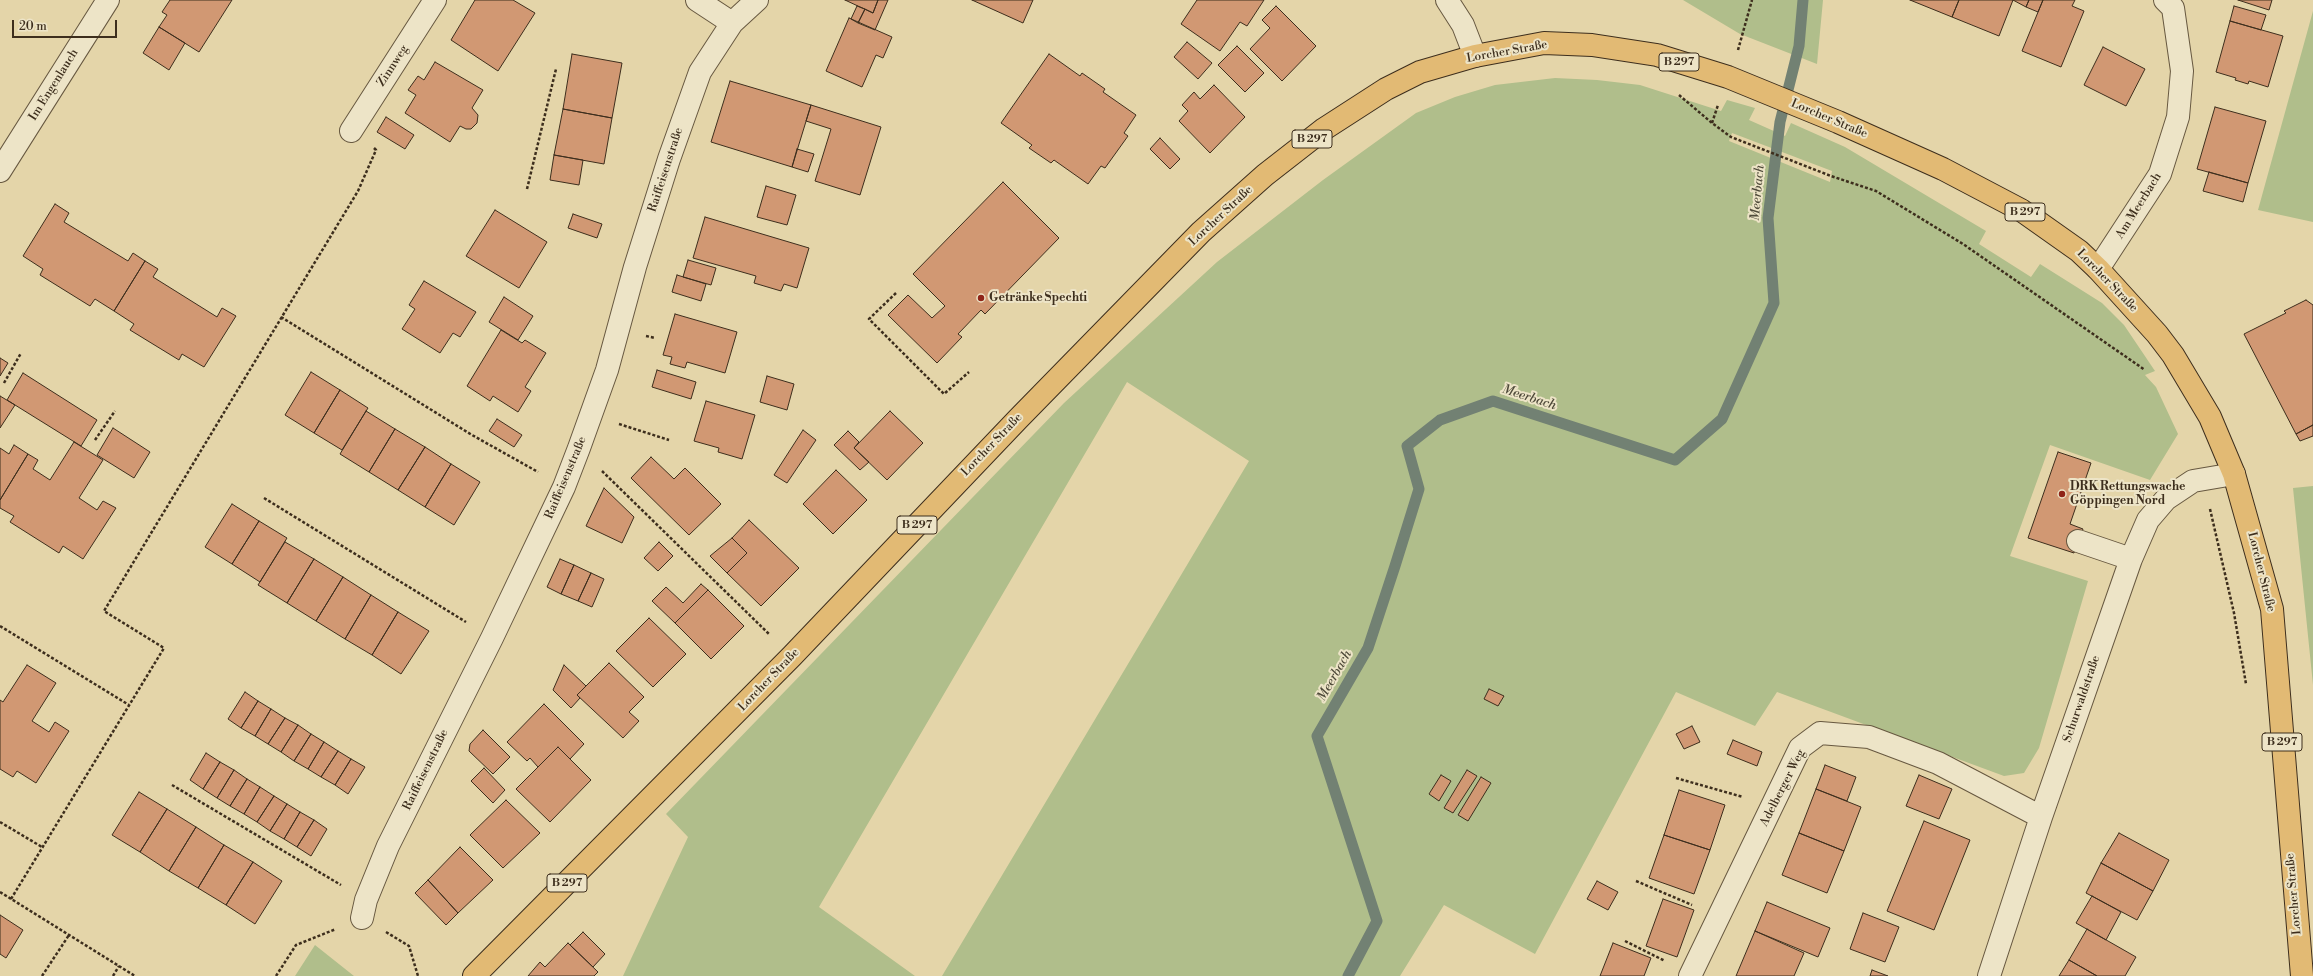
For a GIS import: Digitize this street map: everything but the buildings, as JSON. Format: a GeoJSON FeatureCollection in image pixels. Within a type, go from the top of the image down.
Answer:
{"type":"FeatureCollection","features":[{"type":"Feature","properties":{"kind":"main road","name":"Lorcher Straße"},"geometry":{"type":"LineString","coordinates":[[474,976],[792,656],[1034,402],[1201,232],[1265,175],[1324,129],[1386,89],[1420,72],[1475,56],[1544,43],[1592,45],[1656,55],[1728,78],[1838,122],[1943,169],[2021,210],[2079,251],[2098,269],[2173,355],[2210,417],[2234,474],[2272,609],[2302,976]]}},
{"type":"Feature","properties":{"kind":"street","name":"Im Engenlauch"},"geometry":{"type":"LineString","coordinates":[[0,171],[108,0]]}},
{"type":"Feature","properties":{"kind":"street","name":"Zinnweg"},"geometry":{"type":"LineString","coordinates":[[351,131],[435,0]]}},
{"type":"Feature","properties":{"kind":"street"},"geometry":{"type":"LineString","coordinates":[[697,0],[732,24]]}},
{"type":"Feature","properties":{"kind":"street","name":"Raiffeisenstraße"},"geometry":{"type":"LineString","coordinates":[[364,909],[388,846],[492,638],[564,487],[606,370],[646,229],[688,102],[700,72],[732,24],[757,0]]}},
{"type":"Feature","properties":{"kind":"street"},"geometry":{"type":"LineString","coordinates":[[1447,0],[1463,24],[1475,56]]}},
{"type":"Feature","properties":{"kind":"street","name":"Am Meerbach"},"geometry":{"type":"LineString","coordinates":[[2098,269],[2160,174],[2178,117],[2182,71],[2173,8],[2165,0]]}},
{"type":"Feature","properties":{"kind":"street","name":"Schurwaldstraße"},"geometry":{"type":"LineString","coordinates":[[1989,976],[2041,817],[2131,559],[2148,520],[2166,499],[2193,482],[2234,474]]}},
{"type":"Feature","properties":{"kind":"street"},"geometry":{"type":"LineString","coordinates":[[2078,541],[2131,559]]}},
{"type":"Feature","properties":{"kind":"street","name":"Adelberger Weg"},"geometry":{"type":"LineString","coordinates":[[1690,975],[1800,748],[1820,733],[1869,737],[1938,763],[2041,817]]}},
{"type":"Feature","properties":{"kind":"path"},"geometry":{"type":"LineString","coordinates":[[1741,42],[1752,0]]}},
{"type":"Feature","properties":{"kind":"path"},"geometry":{"type":"LineString","coordinates":[[528,189],[556,69]]}},
{"type":"Feature","properties":{"kind":"path"},"geometry":{"type":"LineString","coordinates":[[1712,123],[1732,137],[1831,176],[1876,191],[1963,244],[2147,372]]}},
{"type":"Feature","properties":{"kind":"path"},"geometry":{"type":"LineString","coordinates":[[11,899],[164,648],[104,611],[358,191],[376,150]]}},
{"type":"Feature","properties":{"kind":"path"},"geometry":{"type":"LineString","coordinates":[[896,293],[869,319],[944,394],[969,372]]}},
{"type":"Feature","properties":{"kind":"path"},"geometry":{"type":"LineString","coordinates":[[281,317],[472,435],[564,487]]}},
{"type":"Feature","properties":{"kind":"path"},"geometry":{"type":"LineString","coordinates":[[4,383],[21,354]]}},
{"type":"Feature","properties":{"kind":"path"},"geometry":{"type":"LineString","coordinates":[[95,440],[114,411]]}},
{"type":"Feature","properties":{"kind":"path"},"geometry":{"type":"LineString","coordinates":[[591,415],[669,440]]}},
{"type":"Feature","properties":{"kind":"path"},"geometry":{"type":"LineString","coordinates":[[579,448],[792,656]]}},
{"type":"Feature","properties":{"kind":"path"},"geometry":{"type":"LineString","coordinates":[[2201,480],[2215,528],[2234,613],[2247,686]]}},
{"type":"Feature","properties":{"kind":"path"},"geometry":{"type":"LineString","coordinates":[[264,498],[492,638]]}},
{"type":"Feature","properties":{"kind":"path"},"geometry":{"type":"LineString","coordinates":[[0,626],[129,705]]}},
{"type":"Feature","properties":{"kind":"path"},"geometry":{"type":"LineString","coordinates":[[1676,778],[1733,793],[1771,809]]}},
{"type":"Feature","properties":{"kind":"path"},"geometry":{"type":"LineString","coordinates":[[172,785],[364,909]]}},
{"type":"Feature","properties":{"kind":"path"},"geometry":{"type":"LineString","coordinates":[[0,822],[42,847]]}},
{"type":"Feature","properties":{"kind":"path"},"geometry":{"type":"LineString","coordinates":[[1636,882],[1718,917]]}},
{"type":"Feature","properties":{"kind":"path"},"geometry":{"type":"LineString","coordinates":[[0,892],[135,976]]}},
{"type":"Feature","properties":{"kind":"path"},"geometry":{"type":"LineString","coordinates":[[42,976],[69,935]]}},
{"type":"Feature","properties":{"kind":"path"},"geometry":{"type":"LineString","coordinates":[[1625,941],[1690,975]]}},
{"type":"Feature","properties":{"kind":"path"},"geometry":{"type":"LineString","coordinates":[[113,976],[119,966]]}},
{"type":"Feature","properties":{"kind":"green space"},"geometry":{"type":"Polygon","coordinates":[[[1683,0],[1823,0],[1817,64],[1740,34],[1683,0]]]}},
{"type":"Feature","properties":{"kind":"green space"},"geometry":{"type":"Polygon","coordinates":[[[2313,11],[2313,222],[2258,210],[2313,11]]]}},
{"type":"Feature","properties":{"kind":"green space"},"geometry":{"type":"Polygon","coordinates":[[[1555,78],[1597,80],[1640,85],[1721,111],[1727,100],[1755,108],[1749,120],[1785,136],[1791,123],[1845,147],[1986,231],[1979,244],[2031,277],[2040,264],[2102,303],[2124,325],[2155,371],[2145,375],[2156,387],[2178,434],[2150,480],[2050,445],[2010,556],[2088,581],[2039,748],[2024,773],[2004,776],[1777,692],[1755,726],[1676,692],[1535,954],[1444,905],[1400,976],[942,976],[1249,461],[1127,382],[819,907],[915,976],[623,976],[688,837],[666,814],[1064,403],[1217,262],[1323,180],[1416,113],[1455,97],[1495,85],[1555,78]],[[1732,133],[1729,141],[1830,182],[1832,171],[1732,133]]]}},
{"type":"Feature","properties":{"kind":"green space"},"geometry":{"type":"Polygon","coordinates":[[[2313,486],[2313,685],[2293,488],[2313,486]]]}},
{"type":"Feature","properties":{"kind":"green space"},"geometry":{"type":"Polygon","coordinates":[[[315,945],[354,976],[295,976],[315,945]]]}},
{"type":"Feature","properties":{"kind":"waterway","name":"Meerbach"},"geometry":{"type":"LineString","coordinates":[[1348,976],[1377,921],[1317,736],[1368,648],[1419,489],[1407,446],[1440,420],[1493,401],[1675,460],[1722,419],[1774,303],[1768,218],[1780,122],[1799,46],[1803,0]]}},
{"type":"Feature","properties":{"kind":"place","name":"Getränke Spechti"},"geometry":{"type":"Point","coordinates":[981,298]}},
{"type":"Feature","properties":{"kind":"place","name":"DRK Rettungswache Göppingen Nord"},"geometry":{"type":"Point","coordinates":[2062,494]}}]}
